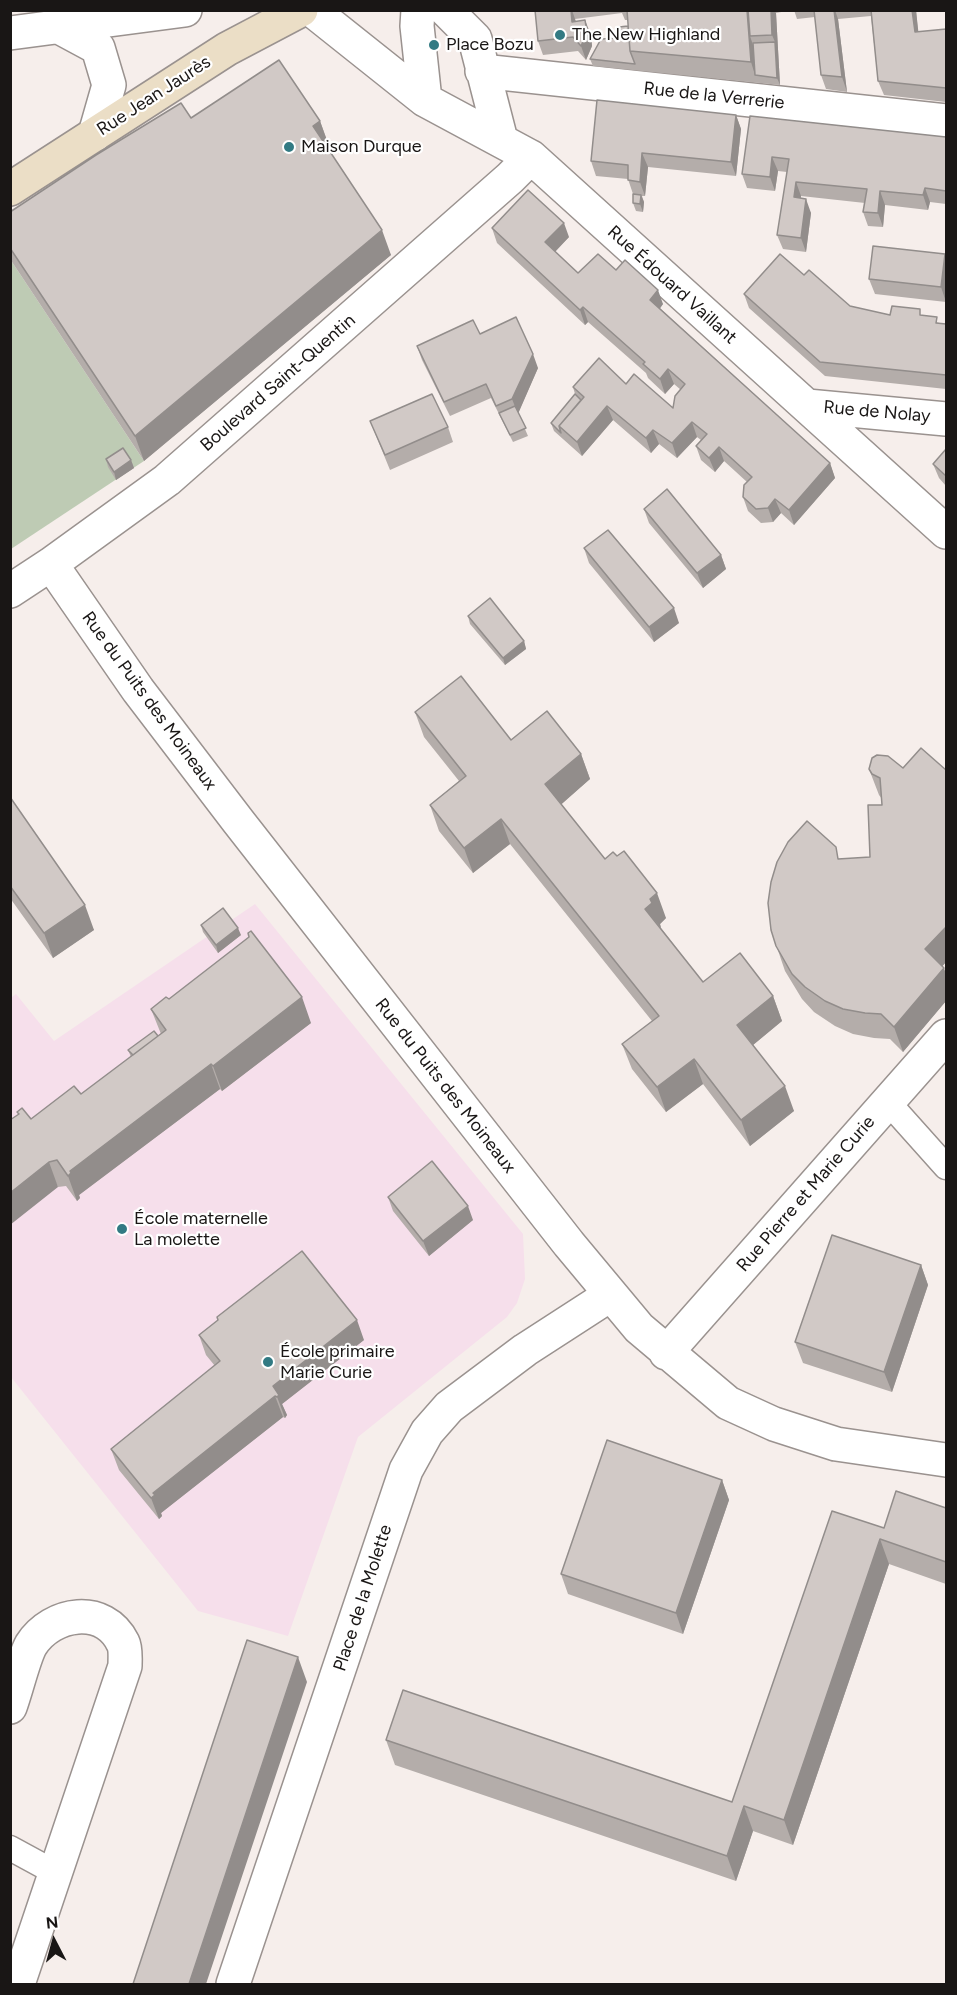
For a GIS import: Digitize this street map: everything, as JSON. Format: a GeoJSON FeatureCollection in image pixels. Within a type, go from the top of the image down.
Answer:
{"type":"FeatureCollection","features":[{"type":"Feature","properties":{"kind":"main road","name":"Rue Jean Jaurès"},"geometry":{"type":"LineString","coordinates":[[10,189],[227,49],[301,10]]}},
{"type":"Feature","properties":{"kind":"street"},"geometry":{"type":"LineString","coordinates":[[10,33],[185,10]]}},
{"type":"Feature","properties":{"kind":"street","name":"Rue Édouard Vaillant"},"geometry":{"type":"LineString","coordinates":[[312,10],[425,100],[531,157],[946,532]]}},
{"type":"Feature","properties":{"kind":"street"},"geometry":{"type":"LineString","coordinates":[[418,10],[417,26],[425,100]]}},
{"type":"Feature","properties":{"kind":"street"},"geometry":{"type":"LineString","coordinates":[[446,10],[479,25],[483,71],[501,140]]}},
{"type":"Feature","properties":{"kind":"street"},"geometry":{"type":"LineString","coordinates":[[59,27],[98,48],[109,85],[95,134]]}},
{"type":"Feature","properties":{"kind":"street","name":"Rue de la Verrerie"},"geometry":{"type":"LineString","coordinates":[[483,71],[946,121]]}},
{"type":"Feature","properties":{"kind":"street","name":"Boulevard Saint-Quentin"},"geometry":{"type":"LineString","coordinates":[[10,591],[167,480],[531,157]]}},
{"type":"Feature","properties":{"kind":"street","name":"Rue de Nolay"},"geometry":{"type":"LineString","coordinates":[[807,406],[946,419]]}},
{"type":"Feature","properties":{"kind":"street","name":"Rue du Puits des Moineaux"},"geometry":{"type":"LineString","coordinates":[[51,564],[145,700],[610,1295],[639,1328],[728,1403],[774,1424],[836,1444],[946,1460]]}},
{"type":"Feature","properties":{"kind":"street","name":"Rue Pierre et Marie Curie"},"geometry":{"type":"LineString","coordinates":[[666,1353],[946,1036]]}},
{"type":"Feature","properties":{"kind":"street","name":"Place de la Molette"},"geometry":{"type":"LineString","coordinates":[[233,1984],[406,1470],[427,1432],[449,1407],[525,1350],[610,1295]]}},
{"type":"Feature","properties":{"kind":"street"},"geometry":{"type":"LineString","coordinates":[[10,1707],[31,1645],[48,1626],[70,1616],[92,1617],[112,1627],[124,1644],[125,1666],[18,1984]]}},
{"type":"Feature","properties":{"kind":"lane"},"geometry":{"type":"LineString","coordinates":[[887,1101],[946,1167]]}},
{"type":"Feature","properties":{"kind":"lane"},"geometry":{"type":"LineString","coordinates":[[10,1848],[56,1873]]}},
{"type":"Feature","properties":{"kind":"shaded area"},"geometry":{"type":"Polygon","coordinates":[[[255,904],[523,1234],[524,1256],[525,1279],[517,1303],[507,1317],[358,1437],[288,1636],[198,1611],[11,1377],[11,998],[16,994],[54,1041],[255,904]]]}},
{"type":"Feature","properties":{"kind":"green space"},"geometry":{"type":"Polygon","coordinates":[[[10,259],[144,461],[11,549],[10,549],[10,259]]]}},
{"type":"Feature","properties":{"kind":"building"},"geometry":{"type":"Polygon","coordinates":[[[535,10],[571,10],[572,22],[585,20],[587,32],[581,46],[573,37],[538,41],[535,10]]]}},
{"type":"Feature","properties":{"kind":"building"},"geometry":{"type":"Polygon","coordinates":[[[627,10],[747,10],[751,62],[630,51],[627,10]]]}},
{"type":"Feature","properties":{"kind":"building"},"geometry":{"type":"Polygon","coordinates":[[[748,10],[771,10],[772,35],[750,36],[748,10]]]}},
{"type":"Feature","properties":{"kind":"building"},"geometry":{"type":"Polygon","coordinates":[[[814,10],[834,10],[842,77],[821,75],[814,10]]]}},
{"type":"Feature","properties":{"kind":"building"},"geometry":{"type":"Polygon","coordinates":[[[871,10],[912,10],[915,32],[946,29],[946,88],[878,81],[871,10]]]}},
{"type":"Feature","properties":{"kind":"building"},"geometry":{"type":"Polygon","coordinates":[[[628,26],[630,51],[635,64],[590,59],[601,39],[619,38],[619,27],[628,26]]]}},
{"type":"Feature","properties":{"kind":"building"},"geometry":{"type":"Polygon","coordinates":[[[775,42],[777,78],[755,75],[753,43],[775,42]]]}},
{"type":"Feature","properties":{"kind":"building"},"geometry":{"type":"Polygon","coordinates":[[[279,60],[320,121],[313,126],[382,230],[135,436],[10,248],[10,212],[96,155],[181,103],[191,118],[279,60]]]}},
{"type":"Feature","properties":{"kind":"building"},"geometry":{"type":"Polygon","coordinates":[[[597,100],[736,115],[731,162],[642,153],[640,182],[628,180],[628,165],[591,161],[597,100]]]}},
{"type":"Feature","properties":{"kind":"building"},"geometry":{"type":"Polygon","coordinates":[[[750,116],[946,137],[946,191],[925,188],[923,195],[880,191],[878,213],[863,212],[867,189],[796,182],[794,197],[806,199],[801,238],[777,235],[789,159],[772,157],[770,177],[742,174],[750,116]]]}},
{"type":"Feature","properties":{"kind":"building"},"geometry":{"type":"Polygon","coordinates":[[[528,190],[564,223],[545,242],[578,273],[598,254],[616,270],[625,260],[658,290],[650,300],[830,463],[789,510],[775,499],[768,508],[756,509],[743,497],[744,485],[752,477],[719,447],[709,458],[696,446],[707,434],[692,422],[672,443],[653,430],[646,438],[607,406],[577,442],[559,426],[584,397],[573,387],[599,358],[626,384],[634,374],[673,408],[675,396],[685,384],[668,369],[660,379],[643,364],[645,362],[583,307],[580,310],[492,228],[528,190]]]}},
{"type":"Feature","properties":{"kind":"building"},"geometry":{"type":"Polygon","coordinates":[[[633,194],[641,195],[640,204],[633,203],[633,194]]]}},
{"type":"Feature","properties":{"kind":"building"},"geometry":{"type":"Polygon","coordinates":[[[873,246],[945,254],[941,287],[869,279],[873,246]]]}},
{"type":"Feature","properties":{"kind":"building"},"geometry":{"type":"Polygon","coordinates":[[[780,254],[804,275],[809,270],[850,306],[890,315],[892,306],[920,309],[920,315],[937,317],[936,323],[946,324],[946,375],[820,362],[744,294],[780,254]]]}},
{"type":"Feature","properties":{"kind":"building"},"geometry":{"type":"Polygon","coordinates":[[[516,317],[533,354],[512,399],[496,406],[486,384],[444,402],[417,346],[473,320],[480,334],[516,317]]]}},
{"type":"Feature","properties":{"kind":"building"},"geometry":{"type":"Polygon","coordinates":[[[432,394],[448,427],[385,455],[370,421],[432,394]]]}},
{"type":"Feature","properties":{"kind":"building"},"geometry":{"type":"Polygon","coordinates":[[[575,394],[581,400],[559,426],[561,433],[551,423],[575,394]]]}},
{"type":"Feature","properties":{"kind":"building"},"geometry":{"type":"Polygon","coordinates":[[[515,406],[526,428],[510,435],[499,413],[515,406]]]}},
{"type":"Feature","properties":{"kind":"building"},"geometry":{"type":"Polygon","coordinates":[[[123,448],[131,460],[114,472],[106,459],[123,448]]]}},
{"type":"Feature","properties":{"kind":"building"},"geometry":{"type":"Polygon","coordinates":[[[946,449],[946,476],[933,464],[946,449]]]}},
{"type":"Feature","properties":{"kind":"building"},"geometry":{"type":"Polygon","coordinates":[[[667,489],[721,555],[697,573],[644,509],[667,489]]]}},
{"type":"Feature","properties":{"kind":"building"},"geometry":{"type":"Polygon","coordinates":[[[608,530],[674,608],[649,627],[584,548],[608,530]]]}},
{"type":"Feature","properties":{"kind":"building"},"geometry":{"type":"Polygon","coordinates":[[[490,598],[524,641],[503,658],[468,616],[490,598]]]}},
{"type":"Feature","properties":{"kind":"building"},"geometry":{"type":"Polygon","coordinates":[[[461,676],[511,740],[547,711],[581,754],[545,784],[605,859],[613,852],[617,856],[624,851],[657,893],[650,899],[652,903],[645,909],[703,982],[740,953],[773,996],[737,1025],[785,1086],[741,1120],[694,1059],[657,1087],[622,1044],[659,1016],[501,819],[464,848],[430,805],[466,776],[415,712],[461,676]]]}},
{"type":"Feature","properties":{"kind":"building"},"geometry":{"type":"Polygon","coordinates":[[[921,748],[946,770],[946,927],[925,949],[944,968],[894,1027],[881,1014],[843,1009],[825,1001],[805,987],[792,974],[776,946],[771,930],[768,903],[777,862],[788,842],[807,821],[836,847],[838,859],[870,857],[868,805],[882,805],[880,778],[872,774],[869,769],[872,758],[877,755],[888,756],[903,768],[921,748]]]}},
{"type":"Feature","properties":{"kind":"building"},"geometry":{"type":"Polygon","coordinates":[[[10,797],[85,905],[44,933],[10,886],[10,797]]]}},
{"type":"Feature","properties":{"kind":"building"},"geometry":{"type":"Polygon","coordinates":[[[223,908],[238,928],[216,945],[201,925],[223,908]]]}},
{"type":"Feature","properties":{"kind":"building"},"geometry":{"type":"Polygon","coordinates":[[[251,931],[302,997],[70,1171],[68,1176],[57,1160],[49,1162],[10,1193],[10,1120],[19,1114],[17,1112],[22,1108],[31,1119],[74,1086],[81,1094],[166,1030],[151,1009],[166,997],[169,999],[249,937],[248,933],[251,931]]]}},
{"type":"Feature","properties":{"kind":"building"},"geometry":{"type":"Polygon","coordinates":[[[154,1031],[158,1036],[133,1055],[128,1050],[154,1031]]]}},
{"type":"Feature","properties":{"kind":"building"},"geometry":{"type":"Polygon","coordinates":[[[432,1161],[468,1206],[423,1241],[388,1197],[432,1161]]]}},
{"type":"Feature","properties":{"kind":"building"},"geometry":{"type":"Polygon","coordinates":[[[832,1235],[921,1265],[884,1372],[795,1342],[832,1235]]]}},
{"type":"Feature","properties":{"kind":"building"},"geometry":{"type":"Polygon","coordinates":[[[302,1251],[357,1320],[273,1386],[279,1395],[277,1397],[275,1396],[153,1493],[155,1495],[151,1498],[111,1449],[220,1361],[199,1335],[218,1320],[217,1317],[302,1251]]]}},
{"type":"Feature","properties":{"kind":"building"},"geometry":{"type":"Polygon","coordinates":[[[607,1440],[722,1480],[676,1613],[561,1574],[607,1440]]]}},
{"type":"Feature","properties":{"kind":"building"},"geometry":{"type":"Polygon","coordinates":[[[896,1491],[946,1508],[946,1562],[880,1539],[784,1820],[744,1806],[727,1856],[386,1740],[403,1690],[732,1802],[832,1511],[884,1528],[896,1491]]]}},
{"type":"Feature","properties":{"kind":"building"},"geometry":{"type":"Polygon","coordinates":[[[247,1640],[298,1657],[189,1984],[133,1984],[247,1640]]]}},
{"type":"Feature","properties":{"kind":"place","name":"The New Highland"},"geometry":{"type":"Point","coordinates":[560,35]}},
{"type":"Feature","properties":{"kind":"place","name":"Place Bozu"},"geometry":{"type":"Point","coordinates":[434,45]}},
{"type":"Feature","properties":{"kind":"place","name":"Maison Durque"},"geometry":{"type":"Point","coordinates":[289,147]}},
{"type":"Feature","properties":{"kind":"place","name":"École maternelle La molette"},"geometry":{"type":"Point","coordinates":[122,1229]}},
{"type":"Feature","properties":{"kind":"place","name":"École primaire Marie Curie"},"geometry":{"type":"Point","coordinates":[268,1362]}}]}
